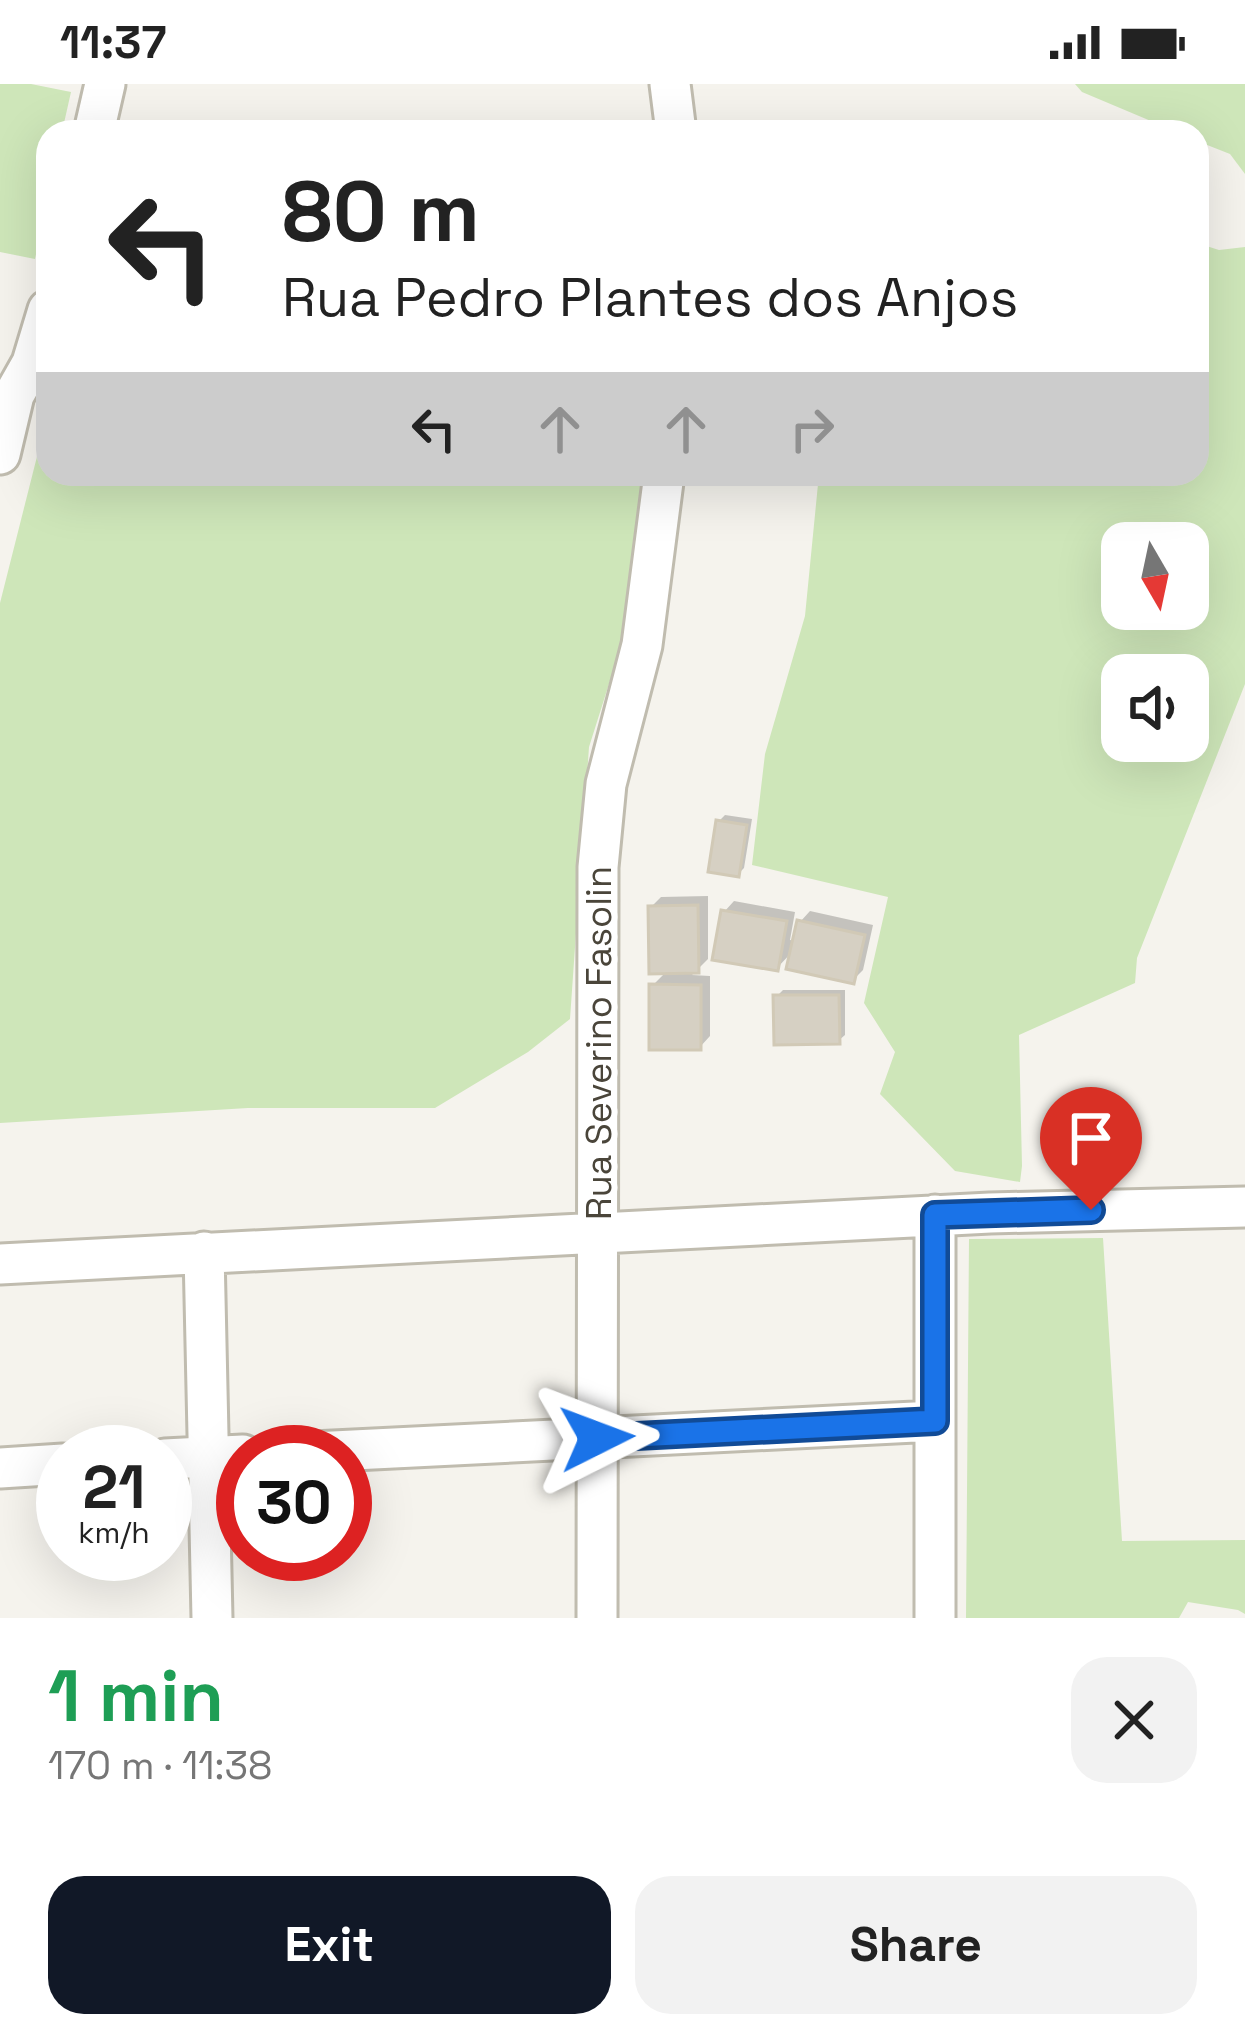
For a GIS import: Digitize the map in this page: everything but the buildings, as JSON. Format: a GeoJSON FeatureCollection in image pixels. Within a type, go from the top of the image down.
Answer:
{"type":"FeatureCollection","features":[{"type":"Feature","properties":{"kind":"street"},"geometry":{"type":"LineString","coordinates":[[97,120],[105,84]]}},
{"type":"Feature","properties":{"kind":"street"},"geometry":{"type":"LineString","coordinates":[[670,84],[674,120]]}},
{"type":"Feature","properties":{"kind":"street"},"geometry":{"type":"LineString","coordinates":[[0,454],[14,395],[36,350]]}},
{"type":"Feature","properties":{"kind":"street","name":"Rua Severino Fasolin"},"geometry":{"type":"LineString","coordinates":[[597,1618],[600,825],[616,739],[642,645],[662,486]]}},
{"type":"Feature","properties":{"kind":"street"},"geometry":{"type":"LineString","coordinates":[[0,1264],[935,1215],[1245,1208]]}},
{"type":"Feature","properties":{"kind":"street"},"geometry":{"type":"LineString","coordinates":[[934,1618],[935,1215]]}},
{"type":"Feature","properties":{"kind":"street"},"geometry":{"type":"LineString","coordinates":[[204,1252],[223,1425]]}},
{"type":"Feature","properties":{"kind":"street"},"geometry":{"type":"LineString","coordinates":[[372,1449],[935,1421]]}},
{"type":"Feature","properties":{"kind":"street"},"geometry":{"type":"LineString","coordinates":[[0,1468],[36,1466]]}},
{"type":"Feature","properties":{"kind":"street"},"geometry":{"type":"LineString","coordinates":[[212,1618],[216,1572]]}},
{"type":"Feature","properties":{"kind":"green space"},"geometry":{"type":"Polygon","coordinates":[[[0,84],[71,92],[65,120],[36,120],[35,259],[0,252],[0,84]]]}},
{"type":"Feature","properties":{"kind":"green space"},"geometry":{"type":"Polygon","coordinates":[[[1075,84],[1245,84],[1245,174],[1230,154],[1209,146],[1209,120],[1148,120],[1082,92],[1075,84]]]}},
{"type":"Feature","properties":{"kind":"green space"},"geometry":{"type":"Polygon","coordinates":[[[1209,247],[1245,247],[1245,684],[1137,958],[1135,983],[1019,1035],[1020,1182],[955,1171],[880,1094],[895,1052],[864,1003],[888,897],[752,865],[765,754],[805,616],[818,486],[1209,486],[1209,247]]]}},
{"type":"Feature","properties":{"kind":"green space"},"geometry":{"type":"Polygon","coordinates":[[[36,460],[36,486],[652,486],[639,589],[589,747],[570,1019],[528,1052],[435,1108],[248,1108],[0,1123],[0,603],[36,460]]]}},
{"type":"Feature","properties":{"kind":"green space"},"geometry":{"type":"Polygon","coordinates":[[[1103,1238],[1122,1541],[1245,1540],[1245,1614],[1188,1602],[1179,1618],[966,1618],[969,1239],[1103,1238]]]}},
{"type":"Feature","properties":{"kind":"route"},"geometry":{"type":"LineString","coordinates":[[597,1438],[935,1421],[935,1215],[1091,1210]]}}]}
